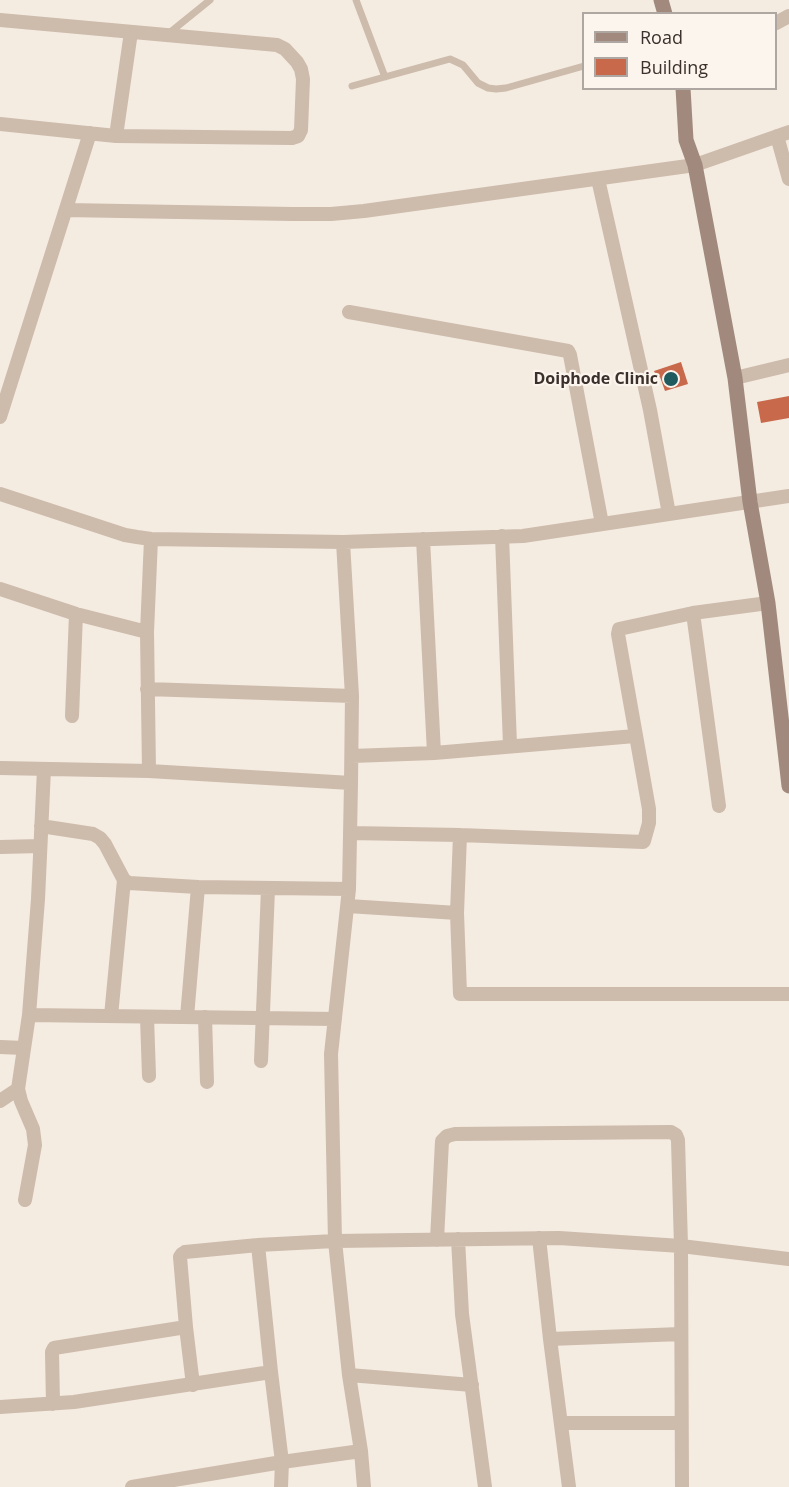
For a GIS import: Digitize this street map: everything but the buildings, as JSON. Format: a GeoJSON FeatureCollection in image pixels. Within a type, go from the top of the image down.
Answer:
{"type":"FeatureCollection","features":[{"type":"Feature","properties":{"kind":"street"},"geometry":{"type":"LineString","coordinates":[[0,20],[282,46],[297,62],[302,74],[301,130],[298,136],[292,138],[116,136],[0,124]]}},
{"type":"Feature","properties":{"kind":"street"},"geometry":{"type":"LineString","coordinates":[[116,136],[131,32]]}},
{"type":"Feature","properties":{"kind":"street"},"geometry":{"type":"LineString","coordinates":[[683,90],[686,140],[695,165],[735,378],[750,502],[768,603],[789,786]]}},
{"type":"Feature","properties":{"kind":"street"},"geometry":{"type":"LineString","coordinates":[[0,417],[90,133]]}},
{"type":"Feature","properties":{"kind":"street"},"geometry":{"type":"LineString","coordinates":[[66,210],[292,214],[364,211],[695,165],[783,134],[789,180]]}},
{"type":"Feature","properties":{"kind":"street"},"geometry":{"type":"LineString","coordinates":[[598,179],[650,410],[669,514]]}},
{"type":"Feature","properties":{"kind":"street"},"geometry":{"type":"LineString","coordinates":[[349,312],[568,351],[602,524]]}},
{"type":"Feature","properties":{"kind":"street"},"geometry":{"type":"LineString","coordinates":[[735,378],[789,365]]}},
{"type":"Feature","properties":{"kind":"street"},"geometry":{"type":"LineString","coordinates":[[0,494],[125,535],[151,539],[343,542],[523,536],[789,496]]}},
{"type":"Feature","properties":{"kind":"street"},"geometry":{"type":"LineString","coordinates":[[502,536],[510,746]]}},
{"type":"Feature","properties":{"kind":"street"},"geometry":{"type":"LineString","coordinates":[[149,771],[147,632],[151,539]]}},
{"type":"Feature","properties":{"kind":"street"},"geometry":{"type":"LineString","coordinates":[[423,539],[434,753]]}},
{"type":"Feature","properties":{"kind":"street"},"geometry":{"type":"LineString","coordinates":[[343,542],[352,696],[352,756],[350,890],[331,1054],[335,1241],[348,1375],[361,1451],[364,1487]]}},
{"type":"Feature","properties":{"kind":"street"},"geometry":{"type":"LineString","coordinates":[[0,590],[76,614],[147,632]]}},
{"type":"Feature","properties":{"kind":"street"},"geometry":{"type":"LineString","coordinates":[[350,833],[643,843],[649,824],[649,809],[618,634],[619,629],[693,613],[768,603]]}},
{"type":"Feature","properties":{"kind":"street"},"geometry":{"type":"LineString","coordinates":[[693,613],[719,806]]}},
{"type":"Feature","properties":{"kind":"street"},"geometry":{"type":"LineString","coordinates":[[72,716],[76,614]]}},
{"type":"Feature","properties":{"kind":"street"},"geometry":{"type":"LineString","coordinates":[[147,689],[352,696]]}},
{"type":"Feature","properties":{"kind":"street"},"geometry":{"type":"LineString","coordinates":[[352,756],[434,753],[635,735]]}},
{"type":"Feature","properties":{"kind":"street"},"geometry":{"type":"LineString","coordinates":[[0,768],[149,771],[351,783]]}},
{"type":"Feature","properties":{"kind":"street"},"geometry":{"type":"LineString","coordinates":[[25,1200],[35,1145],[33,1129],[18,1089],[29,1015],[38,899],[44,769]]}},
{"type":"Feature","properties":{"kind":"street"},"geometry":{"type":"LineString","coordinates":[[41,826],[93,834],[100,838],[124,880],[131,884],[350,890]]}},
{"type":"Feature","properties":{"kind":"street"},"geometry":{"type":"LineString","coordinates":[[460,835],[458,913],[459,992],[461,994],[789,994]]}},
{"type":"Feature","properties":{"kind":"street"},"geometry":{"type":"LineString","coordinates":[[0,847],[40,846]]}},
{"type":"Feature","properties":{"kind":"street"},"geometry":{"type":"LineString","coordinates":[[111,1016],[124,880]]}},
{"type":"Feature","properties":{"kind":"street"},"geometry":{"type":"LineString","coordinates":[[187,1017],[198,887]]}},
{"type":"Feature","properties":{"kind":"street"},"geometry":{"type":"LineString","coordinates":[[261,1061],[268,889]]}},
{"type":"Feature","properties":{"kind":"street"},"geometry":{"type":"LineString","coordinates":[[348,906],[458,913]]}},
{"type":"Feature","properties":{"kind":"street"},"geometry":{"type":"LineString","coordinates":[[29,1015],[335,1019]]}},
{"type":"Feature","properties":{"kind":"street"},"geometry":{"type":"LineString","coordinates":[[147,1017],[149,1076]]}},
{"type":"Feature","properties":{"kind":"street"},"geometry":{"type":"LineString","coordinates":[[205,1017],[207,1083]]}},
{"type":"Feature","properties":{"kind":"street"},"geometry":{"type":"LineString","coordinates":[[0,1047],[24,1048]]}},
{"type":"Feature","properties":{"kind":"street"},"geometry":{"type":"LineString","coordinates":[[0,1101],[18,1089]]}},
{"type":"Feature","properties":{"kind":"street"},"geometry":{"type":"LineString","coordinates":[[437,1240],[442,1141],[447,1136],[455,1134],[671,1132],[676,1135],[681,1246],[682,1487]]}},
{"type":"Feature","properties":{"kind":"street"},"geometry":{"type":"LineString","coordinates":[[539,1238],[569,1487]]}},
{"type":"Feature","properties":{"kind":"street"},"geometry":{"type":"LineString","coordinates":[[193,1384],[180,1257],[185,1252],[335,1241],[559,1238],[681,1246],[789,1259]]}},
{"type":"Feature","properties":{"kind":"street"},"geometry":{"type":"LineString","coordinates":[[458,1239],[462,1314],[485,1487]]}},
{"type":"Feature","properties":{"kind":"street"},"geometry":{"type":"LineString","coordinates":[[258,1245],[282,1462],[281,1487]]}},
{"type":"Feature","properties":{"kind":"street"},"geometry":{"type":"LineString","coordinates":[[52,1404],[52,1352],[54,1348],[186,1328]]}},
{"type":"Feature","properties":{"kind":"street"},"geometry":{"type":"LineString","coordinates":[[550,1340],[681,1334]]}},
{"type":"Feature","properties":{"kind":"street"},"geometry":{"type":"LineString","coordinates":[[0,1407],[96,1399],[271,1372]]}},
{"type":"Feature","properties":{"kind":"street"},"geometry":{"type":"LineString","coordinates":[[348,1375],[472,1385]]}},
{"type":"Feature","properties":{"kind":"street"},"geometry":{"type":"LineString","coordinates":[[561,1423],[681,1423]]}},
{"type":"Feature","properties":{"kind":"street"},"geometry":{"type":"LineString","coordinates":[[132,1487],[361,1451]]}},
{"type":"Feature","properties":{"kind":"lane"},"geometry":{"type":"LineString","coordinates":[[167,35],[210,0]]}},
{"type":"Feature","properties":{"kind":"lane"},"geometry":{"type":"LineString","coordinates":[[356,0],[385,76]]}},
{"type":"Feature","properties":{"kind":"lane"},"geometry":{"type":"LineString","coordinates":[[352,86],[450,59],[463,65],[478,82],[496,89],[582,67]]}},
{"type":"Feature","properties":{"kind":"place","name":"Doiphode Clinic"},"geometry":{"type":"Point","coordinates":[671,379]}}]}
